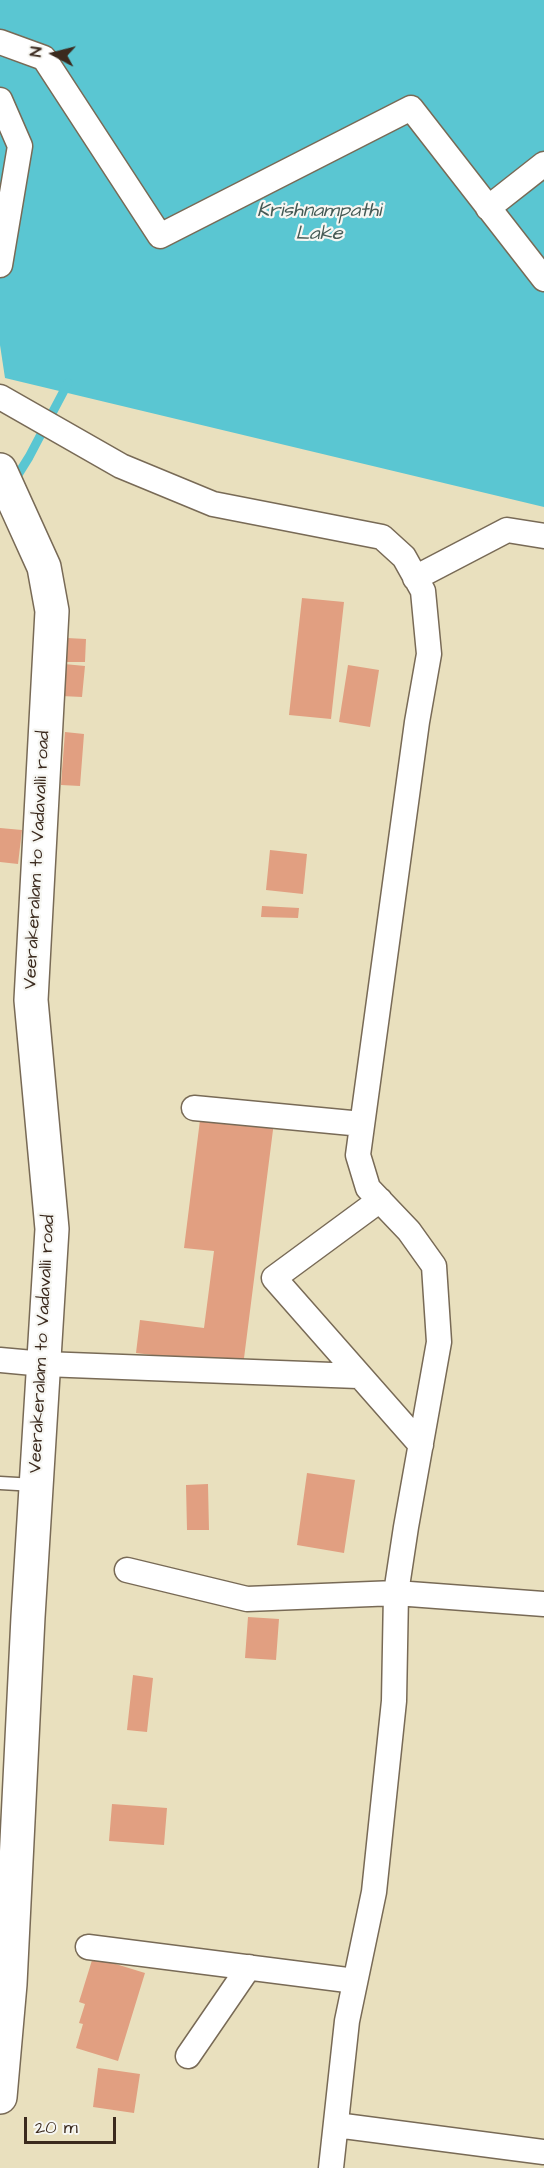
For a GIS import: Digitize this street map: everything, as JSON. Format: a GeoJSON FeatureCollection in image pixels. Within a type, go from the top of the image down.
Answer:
{"type":"FeatureCollection","features":[{"type":"Feature","properties":{"kind":"street"},"geometry":{"type":"LineString","coordinates":[[0,42],[44,58],[160,236],[411,108],[544,279]]}},
{"type":"Feature","properties":{"kind":"street"},"geometry":{"type":"LineString","coordinates":[[0,100],[21,146],[0,266]]}},
{"type":"Feature","properties":{"kind":"street"},"geometry":{"type":"LineString","coordinates":[[488,208],[544,164]]}},
{"type":"Feature","properties":{"kind":"street"},"geometry":{"type":"LineString","coordinates":[[2,398],[122,466],[213,504],[382,537],[404,556],[423,591],[429,654],[417,722],[358,1155],[368,1188],[409,1231],[434,1266],[439,1342],[396,1593],[394,1701],[374,1892],[347,2021],[331,2168]]}},
{"type":"Feature","properties":{"kind":"street","name":"Veerakeralam to Vadavalli road"},"geometry":{"type":"LineString","coordinates":[[0,470],[44,567],[52,611],[30,1000],[52,1229],[10,1984],[0,2097]]}},
{"type":"Feature","properties":{"kind":"street"},"geometry":{"type":"LineString","coordinates":[[415,578],[507,530],[544,536]]}},
{"type":"Feature","properties":{"kind":"street"},"geometry":{"type":"LineString","coordinates":[[194,1108],[363,1124]]}},
{"type":"Feature","properties":{"kind":"street"},"geometry":{"type":"LineString","coordinates":[[380,1200],[274,1278],[421,1445]]}},
{"type":"Feature","properties":{"kind":"street"},"geometry":{"type":"LineString","coordinates":[[0,1360],[44,1364],[358,1376]]}},
{"type":"Feature","properties":{"kind":"street"},"geometry":{"type":"LineString","coordinates":[[127,1570],[247,1599],[396,1593],[544,1604]]}},
{"type":"Feature","properties":{"kind":"street"},"geometry":{"type":"LineString","coordinates":[[88,1947],[356,1981]]}},
{"type":"Feature","properties":{"kind":"street"},"geometry":{"type":"LineString","coordinates":[[188,2056],[249,1967]]}},
{"type":"Feature","properties":{"kind":"street"},"geometry":{"type":"LineString","coordinates":[[336,2125],[544,2152]]}},
{"type":"Feature","properties":{"kind":"lane"},"geometry":{"type":"LineString","coordinates":[[0,1483],[37,1485]]}},
{"type":"Feature","properties":{"kind":"water","name":"Krishnampathi Lake"},"geometry":{"type":"Polygon","coordinates":[[[0,0],[544,0],[544,507],[5,378],[0,345],[0,0]]]}},
{"type":"Feature","properties":{"kind":"building"},"geometry":{"type":"Polygon","coordinates":[[[302,598],[344,602],[331,719],[289,715],[302,598]]]}},
{"type":"Feature","properties":{"kind":"building"},"geometry":{"type":"Polygon","coordinates":[[[67,638],[86,639],[85,662],[67,662],[67,638]]]}},
{"type":"Feature","properties":{"kind":"building"},"geometry":{"type":"Polygon","coordinates":[[[64,664],[85,666],[82,697],[61,696],[64,664]]]}},
{"type":"Feature","properties":{"kind":"building"},"geometry":{"type":"Polygon","coordinates":[[[348,665],[379,670],[370,727],[339,722],[348,665]]]}},
{"type":"Feature","properties":{"kind":"building"},"geometry":{"type":"Polygon","coordinates":[[[65,732],[84,734],[80,786],[61,785],[65,732]]]}},
{"type":"Feature","properties":{"kind":"building"},"geometry":{"type":"Polygon","coordinates":[[[0,828],[22,830],[18,864],[0,862],[0,828]]]}},
{"type":"Feature","properties":{"kind":"building"},"geometry":{"type":"Polygon","coordinates":[[[270,850],[307,854],[303,894],[266,890],[270,850]]]}},
{"type":"Feature","properties":{"kind":"building"},"geometry":{"type":"Polygon","coordinates":[[[262,906],[299,908],[298,918],[261,917],[262,906]]]}},
{"type":"Feature","properties":{"kind":"building"},"geometry":{"type":"Polygon","coordinates":[[[201,1112],[274,1122],[243,1366],[136,1353],[140,1320],[204,1328],[214,1251],[184,1248],[201,1112]]]}},
{"type":"Feature","properties":{"kind":"building"},"geometry":{"type":"Polygon","coordinates":[[[307,1473],[355,1480],[344,1553],[297,1545],[307,1473]]]}},
{"type":"Feature","properties":{"kind":"building"},"geometry":{"type":"Polygon","coordinates":[[[208,1484],[209,1530],[187,1530],[186,1485],[208,1484]]]}},
{"type":"Feature","properties":{"kind":"building"},"geometry":{"type":"Polygon","coordinates":[[[248,1617],[279,1619],[276,1660],[245,1658],[248,1617]]]}},
{"type":"Feature","properties":{"kind":"building"},"geometry":{"type":"Polygon","coordinates":[[[133,1675],[153,1678],[147,1732],[127,1730],[133,1675]]]}},
{"type":"Feature","properties":{"kind":"building"},"geometry":{"type":"Polygon","coordinates":[[[112,1804],[167,1808],[164,1845],[109,1841],[112,1804]]]}},
{"type":"Feature","properties":{"kind":"building"},"geometry":{"type":"Polygon","coordinates":[[[93,1957],[145,1973],[118,2061],[76,2048],[83,2024],[79,2023],[85,2004],[79,2002],[93,1957]]]}},
{"type":"Feature","properties":{"kind":"building"},"geometry":{"type":"Polygon","coordinates":[[[98,2068],[140,2074],[134,2113],[93,2107],[98,2068]]]}},
{"type":"Feature","properties":{"kind":"waterway"},"geometry":{"type":"LineString","coordinates":[[14,481],[68,383]]}}]}
